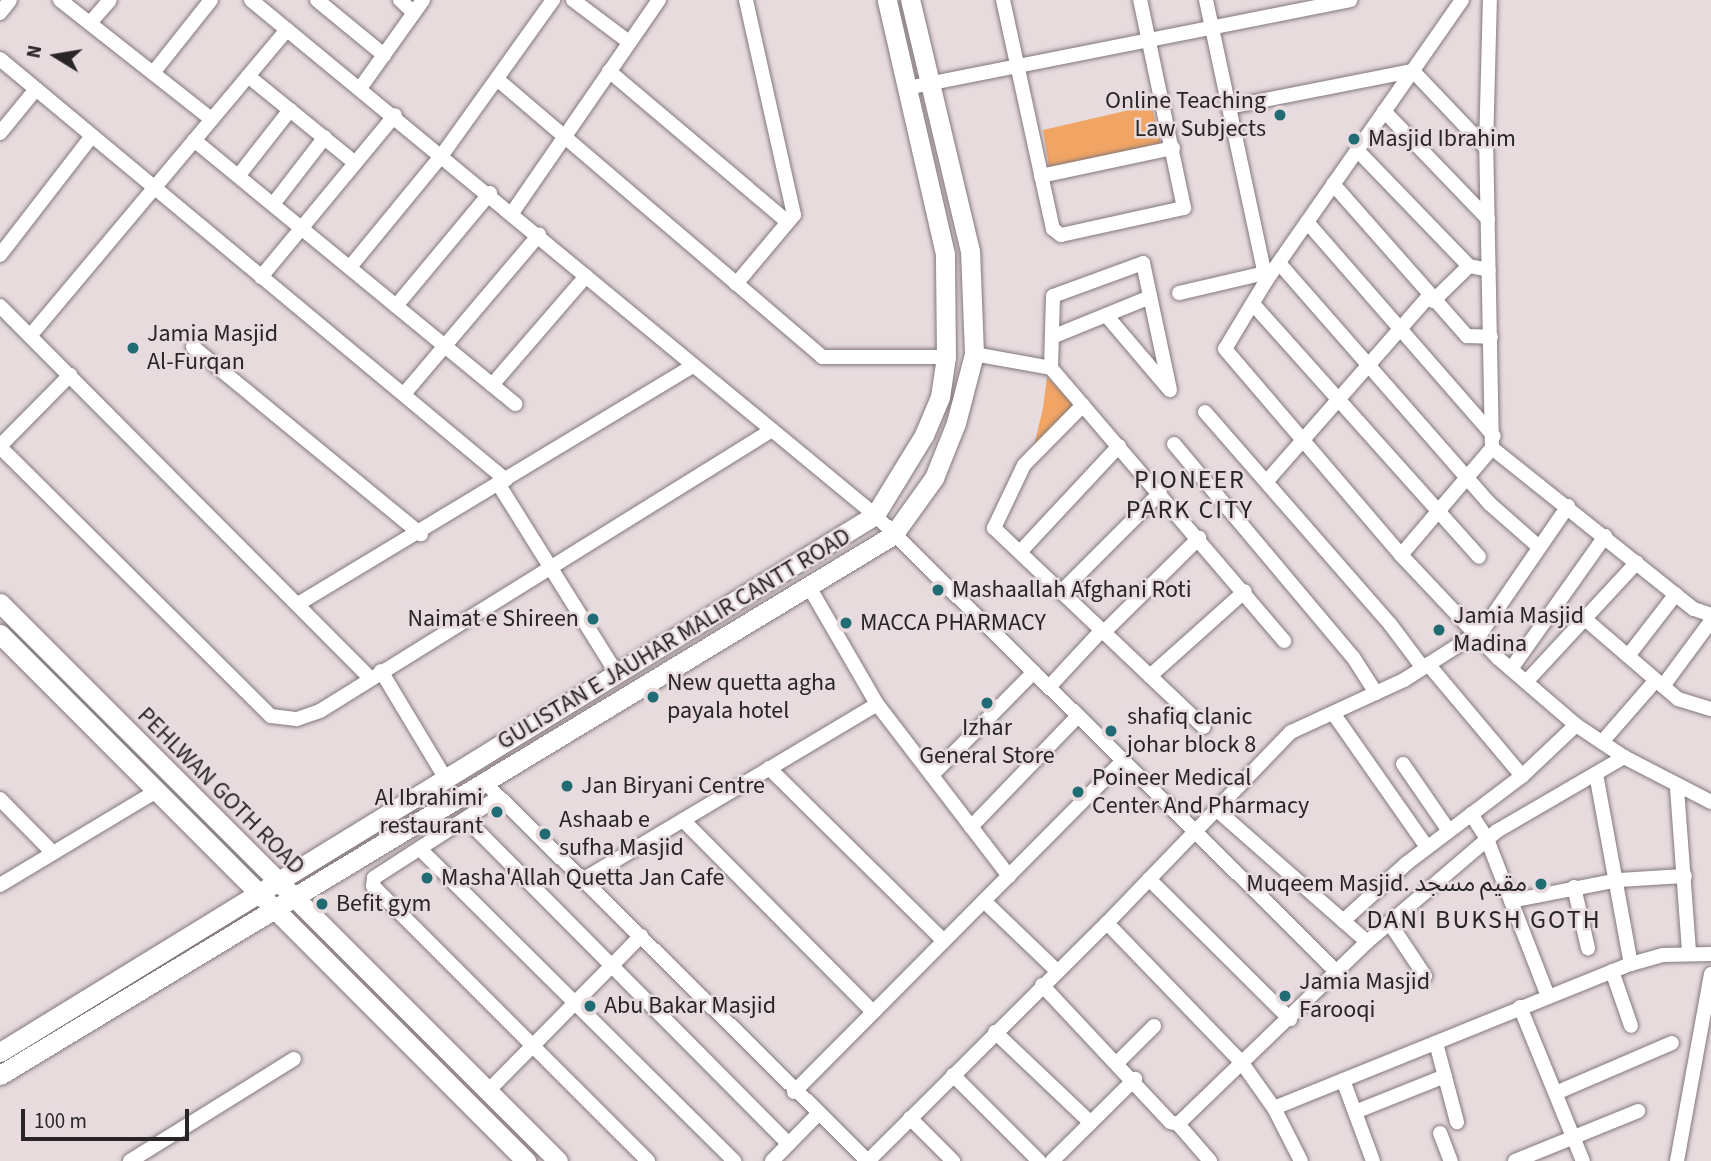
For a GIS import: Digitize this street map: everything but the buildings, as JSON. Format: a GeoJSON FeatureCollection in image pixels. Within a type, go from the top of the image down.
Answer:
{"type":"FeatureCollection","features":[{"type":"Feature","properties":{"kind":"main road","name":"GULISTAN E JAUHAR MALIR CANTT ROAD"},"geometry":{"type":"LineString","coordinates":[[0,1052],[446,779],[615,672],[875,515],[924,435],[940,397],[946,357],[945,254],[887,0]]}},
{"type":"Feature","properties":{"kind":"main road","name":"GULISTAN E JAUHAR MALIR CANTT ROAD"},"geometry":{"type":"LineString","coordinates":[[0,1075],[892,535],[934,478],[956,424],[974,354],[970,251],[910,0]]}},
{"type":"Feature","properties":{"kind":"main road","name":"PEHLWAN GOTH ROAD"},"geometry":{"type":"LineString","coordinates":[[0,603],[558,1161]]}},
{"type":"Feature","properties":{"kind":"main road","name":"PEHLWAN GOTH ROAD"},"geometry":{"type":"LineString","coordinates":[[0,634],[526,1161]]}},
{"type":"Feature","properties":{"kind":"street"},"geometry":{"type":"LineString","coordinates":[[0,13],[10,0]]}},
{"type":"Feature","properties":{"kind":"street"},"geometry":{"type":"LineString","coordinates":[[60,0],[211,120]]}},
{"type":"Feature","properties":{"kind":"street"},"geometry":{"type":"LineString","coordinates":[[90,23],[110,0]]}},
{"type":"Feature","properties":{"kind":"street"},"geometry":{"type":"LineString","coordinates":[[153,73],[211,0]]}},
{"type":"Feature","properties":{"kind":"street"},"geometry":{"type":"LineString","coordinates":[[251,0],[490,193],[692,366],[875,515],[892,535],[1337,972]]}},
{"type":"Feature","properties":{"kind":"street"},"geometry":{"type":"LineString","coordinates":[[317,0],[384,55]]}},
{"type":"Feature","properties":{"kind":"street"},"geometry":{"type":"LineString","coordinates":[[400,0],[415,13]]}},
{"type":"Feature","properties":{"kind":"street"},"geometry":{"type":"LineString","coordinates":[[361,88],[424,0]]}},
{"type":"Feature","properties":{"kind":"street"},"geometry":{"type":"LineString","coordinates":[[350,267],[442,155],[553,0]]}},
{"type":"Feature","properties":{"kind":"street"},"geometry":{"type":"LineString","coordinates":[[573,0],[629,42]]}},
{"type":"Feature","properties":{"kind":"street"},"geometry":{"type":"LineString","coordinates":[[512,213],[563,135],[659,0]]}},
{"type":"Feature","properties":{"kind":"street"},"geometry":{"type":"LineString","coordinates":[[736,284],[794,215],[746,0]]}},
{"type":"Feature","properties":{"kind":"street"},"geometry":{"type":"LineString","coordinates":[[1003,0],[1056,234],[1184,208],[1140,0]]}},
{"type":"Feature","properties":{"kind":"street"},"geometry":{"type":"LineString","coordinates":[[1206,0],[1266,277]]}},
{"type":"Feature","properties":{"kind":"street"},"geometry":{"type":"LineString","coordinates":[[907,88],[1350,0]]}},
{"type":"Feature","properties":{"kind":"street"},"geometry":{"type":"LineString","coordinates":[[1462,0],[1279,263],[1266,277],[1225,349],[1401,555],[1511,669],[1576,724],[1624,757],[1677,788],[1711,802]]}},
{"type":"Feature","properties":{"kind":"street"},"geometry":{"type":"LineString","coordinates":[[1401,555],[1493,442],[1486,148],[1490,0]]}},
{"type":"Feature","properties":{"kind":"street"},"geometry":{"type":"LineString","coordinates":[[30,336],[287,30]]}},
{"type":"Feature","properties":{"kind":"street"},"geometry":{"type":"LineString","coordinates":[[0,59],[404,394],[502,482],[549,566],[615,672]]}},
{"type":"Feature","properties":{"kind":"street"},"geometry":{"type":"LineString","coordinates":[[609,71],[788,222]]}},
{"type":"Feature","properties":{"kind":"street"},"geometry":{"type":"LineString","coordinates":[[1229,107],[1413,71]]}},
{"type":"Feature","properties":{"kind":"street"},"geometry":{"type":"LineString","coordinates":[[1413,71],[1486,148]]}},
{"type":"Feature","properties":{"kind":"street"},"geometry":{"type":"LineString","coordinates":[[248,76],[355,163]]}},
{"type":"Feature","properties":{"kind":"street"},"geometry":{"type":"LineString","coordinates":[[497,79],[822,357],[946,357]]}},
{"type":"Feature","properties":{"kind":"street"},"geometry":{"type":"LineString","coordinates":[[0,133],[36,89]]}},
{"type":"Feature","properties":{"kind":"street"},"geometry":{"type":"LineString","coordinates":[[239,175],[290,110]]}},
{"type":"Feature","properties":{"kind":"street"},"geometry":{"type":"LineString","coordinates":[[1384,111],[1488,219]]}},
{"type":"Feature","properties":{"kind":"street"},"geometry":{"type":"LineString","coordinates":[[261,276],[395,115]]}},
{"type":"Feature","properties":{"kind":"street"},"geometry":{"type":"LineString","coordinates":[[0,255],[92,136]]}},
{"type":"Feature","properties":{"kind":"street"},"geometry":{"type":"LineString","coordinates":[[274,203],[325,137]]}},
{"type":"Feature","properties":{"kind":"street"},"geometry":{"type":"LineString","coordinates":[[194,140],[302,226],[515,404]]}},
{"type":"Feature","properties":{"kind":"street"},"geometry":{"type":"LineString","coordinates":[[1041,176],[1172,148]]}},
{"type":"Feature","properties":{"kind":"street"},"geometry":{"type":"LineString","coordinates":[[1357,150],[1469,266],[1489,270]]}},
{"type":"Feature","properties":{"kind":"street"},"geometry":{"type":"LineString","coordinates":[[1333,184],[1467,336],[1491,337]]}},
{"type":"Feature","properties":{"kind":"street"},"geometry":{"type":"LineString","coordinates":[[396,306],[490,193]]}},
{"type":"Feature","properties":{"kind":"street"},"geometry":{"type":"LineString","coordinates":[[1307,222],[1401,328],[1493,442],[1694,609],[1711,615]]}},
{"type":"Feature","properties":{"kind":"street"},"geometry":{"type":"LineString","coordinates":[[404,394],[539,235]]}},
{"type":"Feature","properties":{"kind":"street"},"geometry":{"type":"LineString","coordinates":[[1051,368],[1052,296],[1143,263],[1170,390],[1106,315]]}},
{"type":"Feature","properties":{"kind":"street"},"geometry":{"type":"LineString","coordinates":[[1279,263],[1370,363],[1490,505],[1538,547]]}},
{"type":"Feature","properties":{"kind":"street"},"geometry":{"type":"LineString","coordinates":[[1267,481],[1401,328],[1469,266]]}},
{"type":"Feature","properties":{"kind":"street"},"geometry":{"type":"LineString","coordinates":[[492,385],[586,276]]}},
{"type":"Feature","properties":{"kind":"street"},"geometry":{"type":"LineString","coordinates":[[1179,293],[1266,277]]}},
{"type":"Feature","properties":{"kind":"street"},"geometry":{"type":"LineString","coordinates":[[1052,337],[1150,297]]}},
{"type":"Feature","properties":{"kind":"street"},"geometry":{"type":"LineString","coordinates":[[1253,304],[1479,556]]}},
{"type":"Feature","properties":{"kind":"street"},"geometry":{"type":"LineString","coordinates":[[2,312],[70,375],[298,604],[375,675],[446,779]]}},
{"type":"Feature","properties":{"kind":"street"},"geometry":{"type":"LineString","coordinates":[[193,347],[421,534]]}},
{"type":"Feature","properties":{"kind":"street"},"geometry":{"type":"LineString","coordinates":[[974,354],[1051,368],[1245,591],[1284,640]]}},
{"type":"Feature","properties":{"kind":"street"},"geometry":{"type":"LineString","coordinates":[[298,604],[421,534],[692,366]]}},
{"type":"Feature","properties":{"kind":"street"},"geometry":{"type":"LineString","coordinates":[[70,375],[0,446],[271,716],[297,719],[320,711],[549,566],[772,430]]}},
{"type":"Feature","properties":{"kind":"street"},"geometry":{"type":"LineString","coordinates":[[1083,405],[1024,466],[994,528],[1204,727]]}},
{"type":"Feature","properties":{"kind":"street"},"geometry":{"type":"LineString","coordinates":[[1205,412],[1522,776]]}},
{"type":"Feature","properties":{"kind":"street"},"geometry":{"type":"LineString","coordinates":[[1174,444],[1353,657],[1376,693]]}},
{"type":"Feature","properties":{"kind":"street"},"geometry":{"type":"LineString","coordinates":[[1020,552],[1119,446]]}},
{"type":"Feature","properties":{"kind":"street"},"geometry":{"type":"LineString","coordinates":[[1061,592],[1160,493]]}},
{"type":"Feature","properties":{"kind":"street"},"geometry":{"type":"LineString","coordinates":[[484,783],[584,879],[794,1092],[868,1161],[1107,923],[1291,732],[1376,693],[1477,636],[1568,506]]}},
{"type":"Feature","properties":{"kind":"street"},"geometry":{"type":"LineString","coordinates":[[1511,669],[1605,536]]}},
{"type":"Feature","properties":{"kind":"street"},"geometry":{"type":"LineString","coordinates":[[1049,687],[1199,538]]}},
{"type":"Feature","properties":{"kind":"street"},"geometry":{"type":"LineString","coordinates":[[1526,682],[1637,562]]}},
{"type":"Feature","properties":{"kind":"street"},"geometry":{"type":"LineString","coordinates":[[808,586],[877,704],[1009,876]]}},
{"type":"Feature","properties":{"kind":"street"},"geometry":{"type":"LineString","coordinates":[[1150,676],[1245,591]]}},
{"type":"Feature","properties":{"kind":"street"},"geometry":{"type":"LineString","coordinates":[[1628,656],[1676,594]]}},
{"type":"Feature","properties":{"kind":"street"},"geometry":{"type":"LineString","coordinates":[[1584,619],[1659,683],[1689,704],[1711,709]]}},
{"type":"Feature","properties":{"kind":"street"},"geometry":{"type":"LineString","coordinates":[[1602,742],[1659,683],[1711,621]]}},
{"type":"Feature","properties":{"kind":"street"},"geometry":{"type":"LineString","coordinates":[[932,775],[1034,672]]}},
{"type":"Feature","properties":{"kind":"street"},"geometry":{"type":"LineString","coordinates":[[584,879],[877,704]]}},
{"type":"Feature","properties":{"kind":"street"},"geometry":{"type":"LineString","coordinates":[[1333,713],[1427,847]]}},
{"type":"Feature","properties":{"kind":"street"},"geometry":{"type":"LineString","coordinates":[[971,827],[1078,716]]}},
{"type":"Feature","properties":{"kind":"street"},"geometry":{"type":"LineString","coordinates":[[1343,921],[1427,847],[1522,776],[1576,724]]}},
{"type":"Feature","properties":{"kind":"street"},"geometry":{"type":"LineString","coordinates":[[1178,1124],[1367,942],[1487,839],[1624,757]]}},
{"type":"Feature","properties":{"kind":"street"},"geometry":{"type":"LineString","coordinates":[[794,1092],[1123,761]]}},
{"type":"Feature","properties":{"kind":"street"},"geometry":{"type":"LineString","coordinates":[[1403,764],[1449,831]]}},
{"type":"Feature","properties":{"kind":"street"},"geometry":{"type":"LineString","coordinates":[[769,768],[944,941]]}},
{"type":"Feature","properties":{"kind":"street"},"geometry":{"type":"LineString","coordinates":[[1596,775],[1618,880],[1631,964]]}},
{"type":"Feature","properties":{"kind":"street"},"geometry":{"type":"LineString","coordinates":[[1677,788],[1689,953]]}},
{"type":"Feature","properties":{"kind":"street"},"geometry":{"type":"LineString","coordinates":[[0,885],[158,790]]}},
{"type":"Feature","properties":{"kind":"street"},"geometry":{"type":"LineString","coordinates":[[499,797],[374,878],[375,890],[648,1161]]}},
{"type":"Feature","properties":{"kind":"street"},"geometry":{"type":"LineString","coordinates":[[0,799],[52,852]]}},
{"type":"Feature","properties":{"kind":"street"},"geometry":{"type":"LineString","coordinates":[[1217,810],[1367,942]]}},
{"type":"Feature","properties":{"kind":"street"},"geometry":{"type":"LineString","coordinates":[[1471,814],[1487,839],[1548,996]]}},
{"type":"Feature","properties":{"kind":"street"},"geometry":{"type":"LineString","coordinates":[[466,819],[789,1144]]}},
{"type":"Feature","properties":{"kind":"street"},"geometry":{"type":"LineString","coordinates":[[683,820],[873,1012]]}},
{"type":"Feature","properties":{"kind":"street"},"geometry":{"type":"LineString","coordinates":[[420,849],[734,1161]]}},
{"type":"Feature","properties":{"kind":"street"},"geometry":{"type":"LineString","coordinates":[[1511,901],[1618,880],[1685,876]]}},
{"type":"Feature","properties":{"kind":"street"},"geometry":{"type":"LineString","coordinates":[[1149,879],[1290,1018]]}},
{"type":"Feature","properties":{"kind":"street"},"geometry":{"type":"LineString","coordinates":[[1574,887],[1588,948]]}},
{"type":"Feature","properties":{"kind":"street"},"geometry":{"type":"LineString","coordinates":[[984,901],[1056,971]]}},
{"type":"Feature","properties":{"kind":"street"},"geometry":{"type":"LineString","coordinates":[[1389,922],[1425,976]]}},
{"type":"Feature","properties":{"kind":"street"},"geometry":{"type":"LineString","coordinates":[[1107,923],[1242,1063],[1274,1108],[1301,1161]]}},
{"type":"Feature","properties":{"kind":"street"},"geometry":{"type":"LineString","coordinates":[[488,1091],[641,936]]}},
{"type":"Feature","properties":{"kind":"street"},"geometry":{"type":"LineString","coordinates":[[1274,1108],[1631,964],[1689,953],[1711,954]]}},
{"type":"Feature","properties":{"kind":"street"},"geometry":{"type":"LineString","coordinates":[[1612,971],[1631,1026]]}},
{"type":"Feature","properties":{"kind":"street"},"geometry":{"type":"LineString","coordinates":[[1677,1161],[1705,1037],[1711,974]]}},
{"type":"Feature","properties":{"kind":"street"},"geometry":{"type":"LineString","coordinates":[[1042,985],[1135,1079],[1170,1122],[1178,1124],[1210,1161]]}},
{"type":"Feature","properties":{"kind":"street"},"geometry":{"type":"LineString","coordinates":[[1520,1007],[1558,1092],[1583,1161]]}},
{"type":"Feature","properties":{"kind":"street"},"geometry":{"type":"LineString","coordinates":[[1118,1062],[1154,1026]]}},
{"type":"Feature","properties":{"kind":"street"},"geometry":{"type":"LineString","coordinates":[[995,1032],[1091,1123]]}},
{"type":"Feature","properties":{"kind":"street"},"geometry":{"type":"LineString","coordinates":[[1436,1042],[1457,1122]]}},
{"type":"Feature","properties":{"kind":"street"},"geometry":{"type":"LineString","coordinates":[[1558,1092],[1672,1043]]}},
{"type":"Feature","properties":{"kind":"street"},"geometry":{"type":"LineString","coordinates":[[130,1161],[295,1059]]}},
{"type":"Feature","properties":{"kind":"street"},"geometry":{"type":"LineString","coordinates":[[953,1075],[1039,1161]]}},
{"type":"Feature","properties":{"kind":"street"},"geometry":{"type":"LineString","coordinates":[[1355,1112],[1445,1076]]}},
{"type":"Feature","properties":{"kind":"street"},"geometry":{"type":"LineString","coordinates":[[1052,1161],[1135,1079]]}},
{"type":"Feature","properties":{"kind":"street"},"geometry":{"type":"LineString","coordinates":[[1343,1080],[1373,1161]]}},
{"type":"Feature","properties":{"kind":"street"},"geometry":{"type":"LineString","coordinates":[[1515,1161],[1638,1111]]}},
{"type":"Feature","properties":{"kind":"street"},"geometry":{"type":"LineString","coordinates":[[772,1161],[818,1114]]}},
{"type":"Feature","properties":{"kind":"street"},"geometry":{"type":"LineString","coordinates":[[910,1118],[953,1161]]}},
{"type":"Feature","properties":{"kind":"street"},"geometry":{"type":"LineString","coordinates":[[1440,1133],[1451,1161]]}},
{"type":"Feature","properties":{"kind":"shaded area"},"geometry":{"type":"Polygon","coordinates":[[[1151,105],[1163,151],[1051,178],[1043,130],[1151,105]]]}},
{"type":"Feature","properties":{"kind":"shaded area"},"geometry":{"type":"Polygon","coordinates":[[[1047,377],[1076,407],[1033,450],[1043,408],[1047,377]]]}},
{"type":"Feature","properties":{"kind":"place","name":"Online Teaching Law Subjects"},"geometry":{"type":"Point","coordinates":[1280,115]}},
{"type":"Feature","properties":{"kind":"place","name":"Masjid Ibrahim"},"geometry":{"type":"Point","coordinates":[1354,139]}},
{"type":"Feature","properties":{"kind":"place","name":"Jamia Masjid Al-Furqan"},"geometry":{"type":"Point","coordinates":[133,348]}},
{"type":"Feature","properties":{"kind":"place","name":"Mashaallah Afghani Roti"},"geometry":{"type":"Point","coordinates":[938,590]}},
{"type":"Feature","properties":{"kind":"place","name":"Naimat e Shireen"},"geometry":{"type":"Point","coordinates":[593,619]}},
{"type":"Feature","properties":{"kind":"place","name":"MACCA PHARMACY"},"geometry":{"type":"Point","coordinates":[846,623]}},
{"type":"Feature","properties":{"kind":"place","name":"Jamia Masjid Madina"},"geometry":{"type":"Point","coordinates":[1439,630]}},
{"type":"Feature","properties":{"kind":"place","name":"New quetta agha payala hotel"},"geometry":{"type":"Point","coordinates":[653,697]}},
{"type":"Feature","properties":{"kind":"place","name":"Izhar General Store"},"geometry":{"type":"Point","coordinates":[987,703]}},
{"type":"Feature","properties":{"kind":"place","name":"shafiq clanic johar block 8"},"geometry":{"type":"Point","coordinates":[1111,731]}},
{"type":"Feature","properties":{"kind":"place","name":"Jan Biryani Centre"},"geometry":{"type":"Point","coordinates":[567,786]}},
{"type":"Feature","properties":{"kind":"place","name":"Poineer Medical Center And Pharmacy"},"geometry":{"type":"Point","coordinates":[1078,792]}},
{"type":"Feature","properties":{"kind":"place","name":"Al Ibrahimi restaurant"},"geometry":{"type":"Point","coordinates":[497,812]}},
{"type":"Feature","properties":{"kind":"place","name":"Ashaab e sufha Masjid"},"geometry":{"type":"Point","coordinates":[545,834]}},
{"type":"Feature","properties":{"kind":"place","name":"Masha'Allah Quetta Jan Cafe"},"geometry":{"type":"Point","coordinates":[427,878]}},
{"type":"Feature","properties":{"kind":"place","name":"Muqeem Masjid. مقیم مسجد"},"geometry":{"type":"Point","coordinates":[1541,884]}},
{"type":"Feature","properties":{"kind":"place","name":"Befit gym"},"geometry":{"type":"Point","coordinates":[322,904]}},
{"type":"Feature","properties":{"kind":"place","name":"Jamia Masjid Farooqi"},"geometry":{"type":"Point","coordinates":[1285,996]}},
{"type":"Feature","properties":{"kind":"place","name":"Abu Bakar Masjid"},"geometry":{"type":"Point","coordinates":[590,1006]}},
{"type":"Feature","properties":{"kind":"district","name":"PIONEER PARK CITY"},"geometry":{"type":"Point","coordinates":[1190,495]}},
{"type":"Feature","properties":{"kind":"district","name":"DANI BUKSH GOTH"},"geometry":{"type":"Point","coordinates":[1484,920]}}]}
